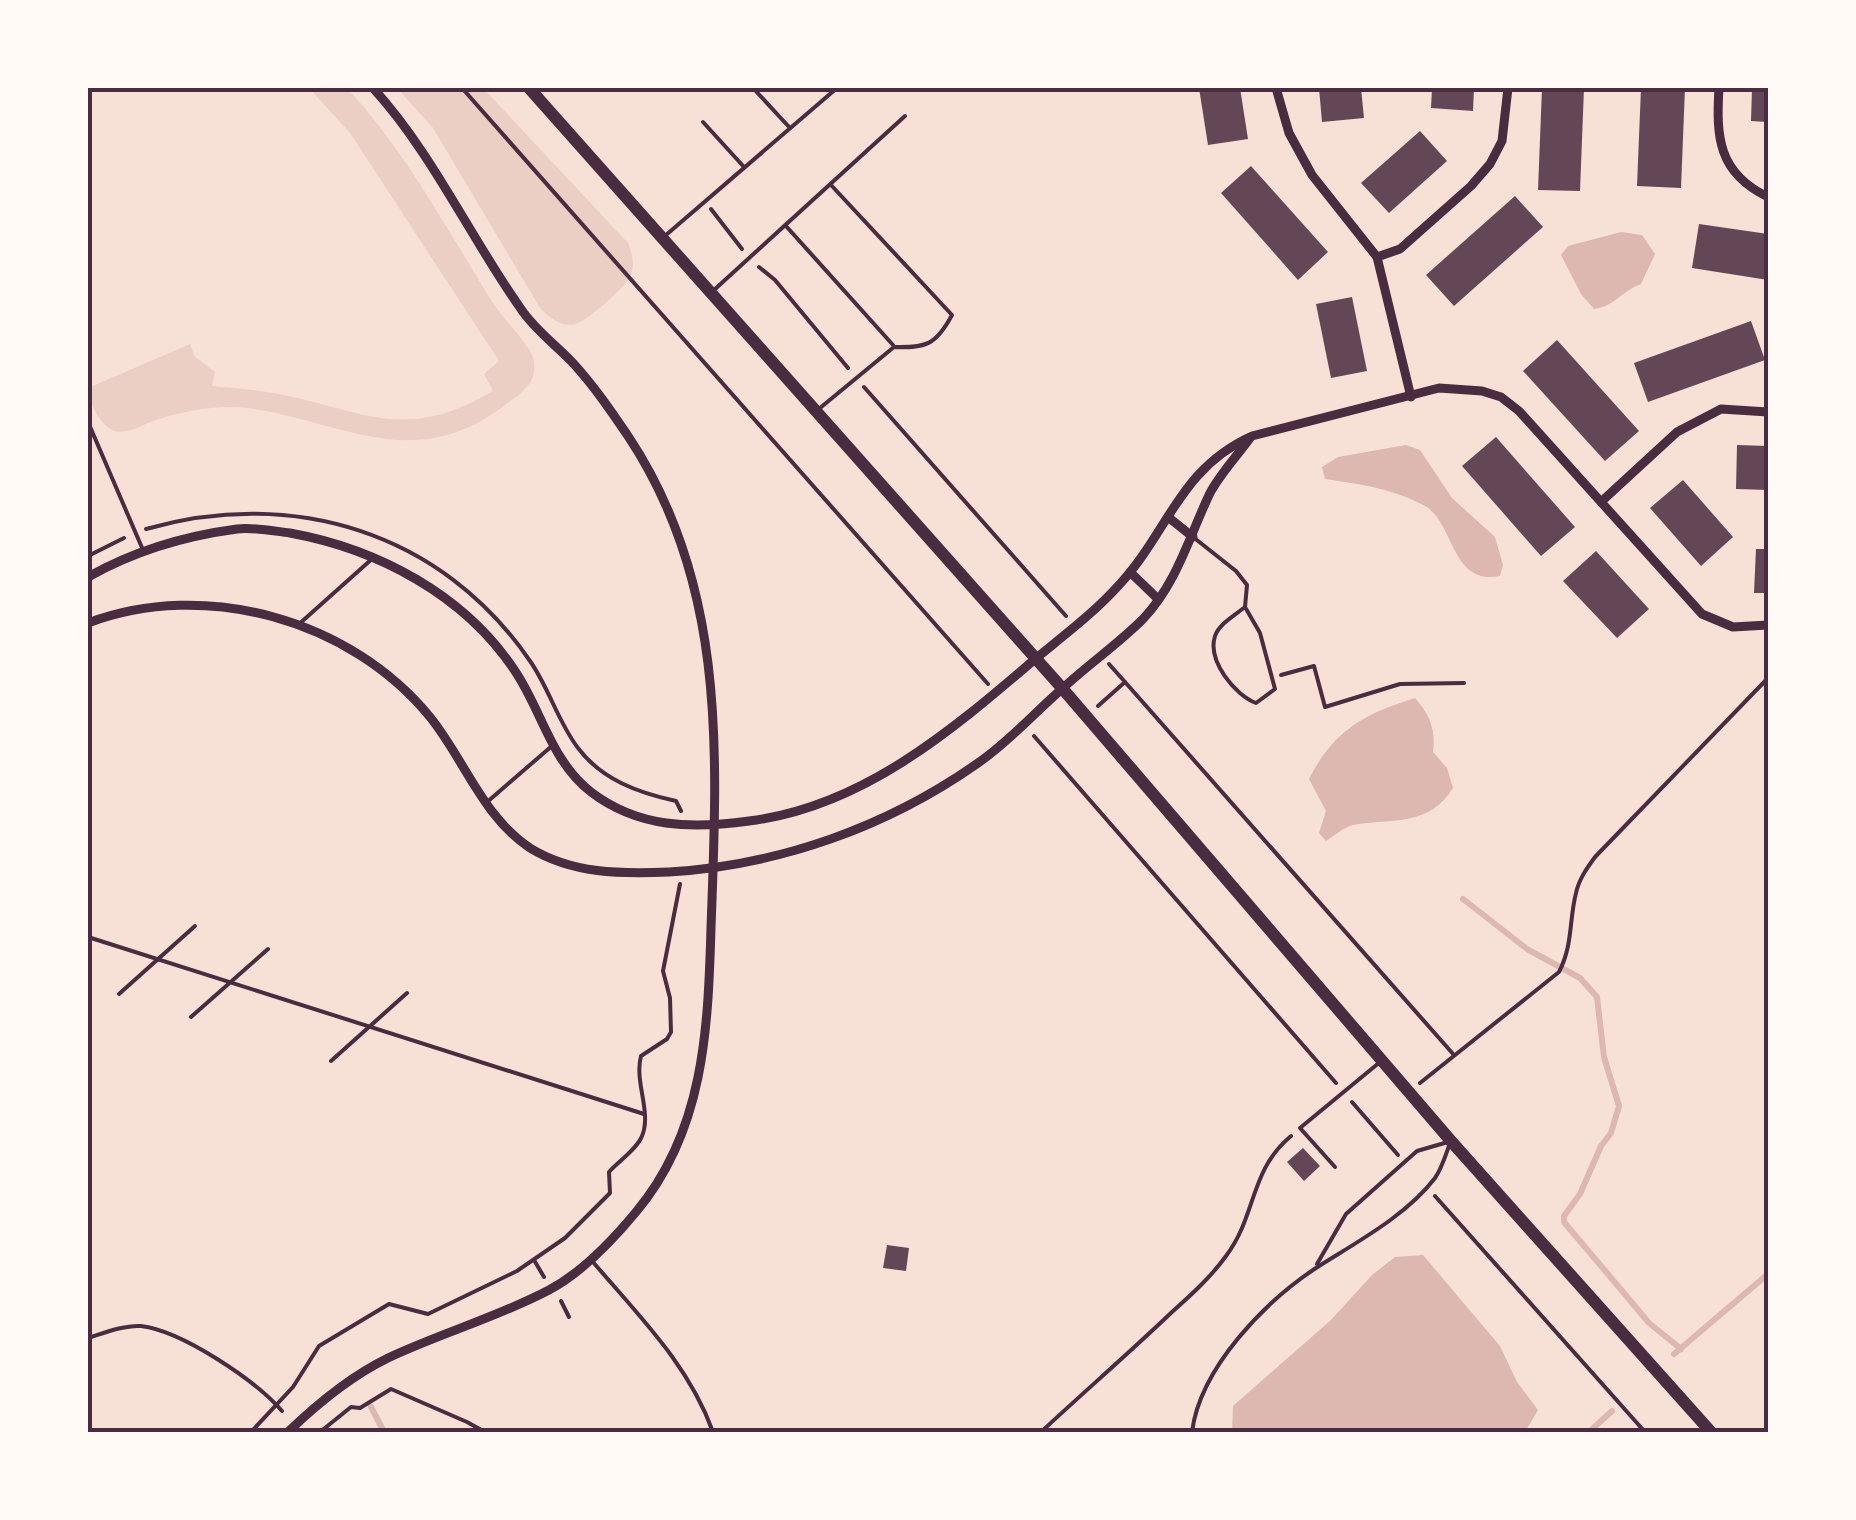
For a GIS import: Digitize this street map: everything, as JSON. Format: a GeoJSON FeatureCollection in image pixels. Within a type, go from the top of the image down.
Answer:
{"type":"FeatureCollection","features":[{"type":"Feature","properties":{"kind":"main road"},"geometry":{"type":"LineString","coordinates":[[529,88],[1062,688],[1451,1141],[1711,1432]]}},
{"type":"Feature","properties":{"kind":"street"},"geometry":{"type":"LineString","coordinates":[[288,1432],[312,1409],[388,1358],[552,1288],[591,1260],[665,1172],[699,1085],[707,1041],[714,711],[707,640],[695,582],[678,529],[655,481],[604,401],[525,315],[422,151],[373,88]]}},
{"type":"Feature","properties":{"kind":"street"},"geometry":{"type":"LineString","coordinates":[[1276,88],[1288,132],[1306,165],[1377,258],[1411,397]]}},
{"type":"Feature","properties":{"kind":"street"},"geometry":{"type":"LineString","coordinates":[[1377,258],[1400,249],[1490,164],[1502,141],[1508,88]]}},
{"type":"Feature","properties":{"kind":"street"},"geometry":{"type":"LineString","coordinates":[[1719,88],[1716,132],[1721,149],[1726,160],[1755,190],[1768,197]]}},
{"type":"Feature","properties":{"kind":"street"},"geometry":{"type":"LineString","coordinates":[[88,577],[160,544],[240,528],[311,537],[374,557],[427,585],[464,614],[516,672],[564,764],[588,789],[630,816],[655,822],[712,824],[752,821],[830,799],[922,752],[1036,659],[1130,572],[1188,483],[1226,448],[1252,436],[1439,388],[1462,388],[1501,398],[1519,411],[1702,614],[1733,627],[1768,625]]}},
{"type":"Feature","properties":{"kind":"street"},"geometry":{"type":"LineString","coordinates":[[1602,501],[1677,432],[1691,424],[1721,408],[1768,412]]}},
{"type":"Feature","properties":{"kind":"street"},"geometry":{"type":"LineString","coordinates":[[88,623],[149,607],[188,604],[262,614],[298,625],[359,653],[404,690],[430,716],[486,804],[529,847],[561,864],[591,871],[713,869],[801,850],[903,809],[978,763],[1144,618],[1193,537],[1211,491],[1252,436]]}},
{"type":"Feature","properties":{"kind":"street"},"geometry":{"type":"LineString","coordinates":[[1168,517],[1193,537]]}},
{"type":"Feature","properties":{"kind":"street"},"geometry":{"type":"LineString","coordinates":[[1130,572],[1158,599]]}},
{"type":"Feature","properties":{"kind":"lane"},"geometry":{"type":"LineString","coordinates":[[753,88],[790,128]]}},
{"type":"Feature","properties":{"kind":"lane"},"geometry":{"type":"LineString","coordinates":[[662,238],[837,88]]}},
{"type":"Feature","properties":{"kind":"lane"},"geometry":{"type":"LineString","coordinates":[[711,293],[905,116]]}},
{"type":"Feature","properties":{"kind":"lane"},"geometry":{"type":"LineString","coordinates":[[703,122],[745,168]]}},
{"type":"Feature","properties":{"kind":"lane"},"geometry":{"type":"LineString","coordinates":[[816,412],[894,346],[921,348],[944,330],[952,314],[831,184]]}},
{"type":"Feature","properties":{"kind":"lane"},"geometry":{"type":"LineString","coordinates":[[786,226],[894,346]]}},
{"type":"Feature","properties":{"kind":"lane"},"geometry":{"type":"LineString","coordinates":[[88,422],[143,550]]}},
{"type":"Feature","properties":{"kind":"lane"},"geometry":{"type":"LineString","coordinates":[[1193,537],[1236,570],[1247,585],[1245,607],[1260,633],[1274,689],[1256,703],[1243,698],[1216,658],[1215,636],[1221,626],[1245,607]]}},
{"type":"Feature","properties":{"kind":"lane"},"geometry":{"type":"LineString","coordinates":[[298,625],[374,557]]}},
{"type":"Feature","properties":{"kind":"lane"},"geometry":{"type":"LineString","coordinates":[[486,804],[553,744]]}},
{"type":"Feature","properties":{"kind":"lane"},"geometry":{"type":"LineString","coordinates":[[1334,1166],[1300,1128],[1383,1060]]}},
{"type":"Feature","properties":{"kind":"lane"},"geometry":{"type":"LineString","coordinates":[[1314,1268],[1346,1214],[1417,1151],[1451,1141]]}},
{"type":"Feature","properties":{"kind":"lane"},"geometry":{"type":"LineString","coordinates":[[1192,1432],[1194,1413],[1233,1342],[1314,1268],[1368,1236],[1427,1187],[1437,1175],[1451,1141]]}},
{"type":"Feature","properties":{"kind":"lane"},"geometry":{"type":"LineString","coordinates":[[591,1260],[685,1372],[701,1398],[713,1432]]}},
{"type":"Feature","properties":{"kind":"path"},"geometry":{"type":"LineString","coordinates":[[462,88],[996,693]]}},
{"type":"Feature","properties":{"kind":"path"},"geometry":{"type":"LineString","coordinates":[[706,201],[750,259],[776,280],[855,378],[1074,626]]}},
{"type":"Feature","properties":{"kind":"path"},"geometry":{"type":"LineString","coordinates":[[88,556],[135,533],[210,515],[254,511],[322,518],[370,533],[420,556],[500,623],[531,662],[579,750],[622,785],[676,801],[686,823]]}},
{"type":"Feature","properties":{"kind":"path"},"geometry":{"type":"LineString","coordinates":[[1102,656],[1454,1054]]}},
{"type":"Feature","properties":{"kind":"path"},"geometry":{"type":"LineString","coordinates":[[1273,677],[1314,666],[1326,707],[1400,684],[1464,683]]}},
{"type":"Feature","properties":{"kind":"path"},"geometry":{"type":"LineString","coordinates":[[1410,1092],[1560,972],[1568,956],[1575,895],[1595,856],[1768,678]]}},
{"type":"Feature","properties":{"kind":"path"},"geometry":{"type":"LineString","coordinates":[[1086,716],[1125,682]]}},
{"type":"Feature","properties":{"kind":"path"},"geometry":{"type":"LineString","coordinates":[[1024,725],[1403,1162]]}},
{"type":"Feature","properties":{"kind":"path"},"geometry":{"type":"LineString","coordinates":[[251,1432],[293,1387],[319,1346],[394,1302],[428,1314],[517,1270],[546,1252],[610,1193],[609,1172],[642,1136],[644,1114],[637,1071],[640,1056],[667,1040],[671,1032],[670,998],[663,972],[683,871]]}},
{"type":"Feature","properties":{"kind":"path"},"geometry":{"type":"LineString","coordinates":[[119,994],[195,926]]}},
{"type":"Feature","properties":{"kind":"path"},"geometry":{"type":"LineString","coordinates":[[88,937],[644,1114]]}},
{"type":"Feature","properties":{"kind":"path"},"geometry":{"type":"LineString","coordinates":[[191,1017],[268,949]]}},
{"type":"Feature","properties":{"kind":"path"},"geometry":{"type":"LineString","coordinates":[[331,1061],[407,993]]}},
{"type":"Feature","properties":{"kind":"path"},"geometry":{"type":"LineString","coordinates":[[1041,1432],[1226,1257],[1243,1229],[1268,1159],[1300,1128]]}},
{"type":"Feature","properties":{"kind":"path"},"geometry":{"type":"LineString","coordinates":[[1427,1187],[1645,1432]]}},
{"type":"Feature","properties":{"kind":"path"},"geometry":{"type":"LineString","coordinates":[[88,1338],[137,1326],[155,1329],[206,1354],[282,1411]]}},
{"type":"Feature","properties":{"kind":"path"},"geometry":{"type":"LineString","coordinates":[[320,1432],[351,1407],[360,1408],[391,1390],[485,1432]]}},
{"type":"Feature","properties":{"kind":"shaded area"},"geometry":{"type":"Polygon","coordinates":[[[309,88],[347,88],[388,137],[491,300],[528,348],[534,363],[531,382],[501,408],[468,427],[437,438],[375,437],[237,407],[185,412],[127,431],[109,428],[96,413],[88,388],[190,344],[195,357],[215,372],[212,386],[267,392],[380,418],[432,416],[493,391],[484,374],[499,361],[350,133],[309,88]]]}},
{"type":"Feature","properties":{"kind":"shaded area"},"geometry":{"type":"Polygon","coordinates":[[[397,88],[483,88],[628,243],[633,267],[622,287],[576,324],[560,323],[547,315],[433,128],[397,88]]]}},
{"type":"Feature","properties":{"kind":"shaded area"},"geometry":{"type":"Polygon","coordinates":[[[1621,232],[1642,235],[1655,254],[1641,284],[1608,305],[1594,309],[1581,294],[1561,255],[1568,246],[1621,232]]]}},
{"type":"Feature","properties":{"kind":"shaded area"},"geometry":{"type":"Polygon","coordinates":[[[1406,445],[1420,450],[1452,498],[1495,537],[1503,565],[1500,576],[1484,577],[1472,572],[1462,562],[1435,514],[1425,506],[1389,491],[1325,479],[1322,467],[1338,457],[1406,445]]]}},
{"type":"Feature","properties":{"kind":"shaded area"},"geometry":{"type":"Polygon","coordinates":[[[1415,698],[1428,717],[1434,737],[1433,752],[1447,768],[1453,788],[1433,809],[1421,815],[1353,825],[1326,841],[1319,833],[1326,811],[1309,779],[1319,762],[1352,726],[1415,698]]]}},
{"type":"Feature","properties":{"kind":"shaded area"},"geometry":{"type":"Polygon","coordinates":[[[1423,1255],[1500,1346],[1517,1382],[1538,1410],[1525,1432],[1232,1432],[1233,1406],[1331,1320],[1372,1275],[1395,1257],[1423,1255]]]}},
{"type":"Feature","properties":{"kind":"building"},"geometry":{"type":"Polygon","coordinates":[[[1199,88],[1240,88],[1248,139],[1208,145],[1199,88]]]}},
{"type":"Feature","properties":{"kind":"building"},"geometry":{"type":"Polygon","coordinates":[[[1319,88],[1361,88],[1364,118],[1322,122],[1319,88]]]}},
{"type":"Feature","properties":{"kind":"building"},"geometry":{"type":"Polygon","coordinates":[[[1432,88],[1474,88],[1473,111],[1431,108],[1432,88]]]}},
{"type":"Feature","properties":{"kind":"building"},"geometry":{"type":"Polygon","coordinates":[[[1542,88],[1584,88],[1580,191],[1538,190],[1542,88]]]}},
{"type":"Feature","properties":{"kind":"building"},"geometry":{"type":"Polygon","coordinates":[[[1641,88],[1685,88],[1681,188],[1637,186],[1641,88]]]}},
{"type":"Feature","properties":{"kind":"building"},"geometry":{"type":"Polygon","coordinates":[[[1752,88],[1768,88],[1768,122],[1751,121],[1752,88]]]}},
{"type":"Feature","properties":{"kind":"building"},"geometry":{"type":"Polygon","coordinates":[[[1420,131],[1447,161],[1389,213],[1361,183],[1420,131]]]}},
{"type":"Feature","properties":{"kind":"building"},"geometry":{"type":"Polygon","coordinates":[[[1251,166],[1328,252],[1298,280],[1221,193],[1251,166]]]}},
{"type":"Feature","properties":{"kind":"building"},"geometry":{"type":"Polygon","coordinates":[[[1515,196],[1543,227],[1454,306],[1426,275],[1515,196]]]}},
{"type":"Feature","properties":{"kind":"building"},"geometry":{"type":"Polygon","coordinates":[[[1699,224],[1768,234],[1768,280],[1692,268],[1699,224]]]}},
{"type":"Feature","properties":{"kind":"building"},"geometry":{"type":"Polygon","coordinates":[[[1352,297],[1367,371],[1331,378],[1316,304],[1352,297]]]}},
{"type":"Feature","properties":{"kind":"building"},"geometry":{"type":"Polygon","coordinates":[[[1751,321],[1765,360],[1648,402],[1634,363],[1751,321]]]}},
{"type":"Feature","properties":{"kind":"building"},"geometry":{"type":"Polygon","coordinates":[[[1557,340],[1639,431],[1605,461],[1523,371],[1557,340]]]}},
{"type":"Feature","properties":{"kind":"building"},"geometry":{"type":"Polygon","coordinates":[[[1496,437],[1575,527],[1541,556],[1462,466],[1496,437]]]}},
{"type":"Feature","properties":{"kind":"building"},"geometry":{"type":"Polygon","coordinates":[[[1737,445],[1768,446],[1768,490],[1736,489],[1737,445]]]}},
{"type":"Feature","properties":{"kind":"building"},"geometry":{"type":"Polygon","coordinates":[[[1683,480],[1733,537],[1701,566],[1650,508],[1683,480]]]}},
{"type":"Feature","properties":{"kind":"building"},"geometry":{"type":"Polygon","coordinates":[[[1756,549],[1768,549],[1768,593],[1754,593],[1756,549]]]}},
{"type":"Feature","properties":{"kind":"building"},"geometry":{"type":"Polygon","coordinates":[[[1596,551],[1649,609],[1617,638],[1563,581],[1596,551]]]}},
{"type":"Feature","properties":{"kind":"building"},"geometry":{"type":"Polygon","coordinates":[[[1303,1148],[1320,1166],[1304,1181],[1287,1162],[1303,1148]]]}},
{"type":"Feature","properties":{"kind":"building"},"geometry":{"type":"Polygon","coordinates":[[[887,1245],[909,1248],[906,1271],[883,1268],[887,1245]]]}},
{"type":"Feature","properties":{"kind":"waterway"},"geometry":{"type":"LineString","coordinates":[[1463,899],[1527,949],[1580,978],[1597,997],[1604,1057],[1619,1106],[1611,1133],[1564,1222],[1649,1323],[1681,1349]]}},
{"type":"Feature","properties":{"kind":"waterway"},"geometry":{"type":"LineString","coordinates":[[1674,1354],[1768,1274]]}},
{"type":"Feature","properties":{"kind":"waterway"},"geometry":{"type":"LineString","coordinates":[[371,1407],[384,1432]]}},
{"type":"Feature","properties":{"kind":"waterway"},"geometry":{"type":"LineString","coordinates":[[1589,1432],[1612,1411]]}}]}
